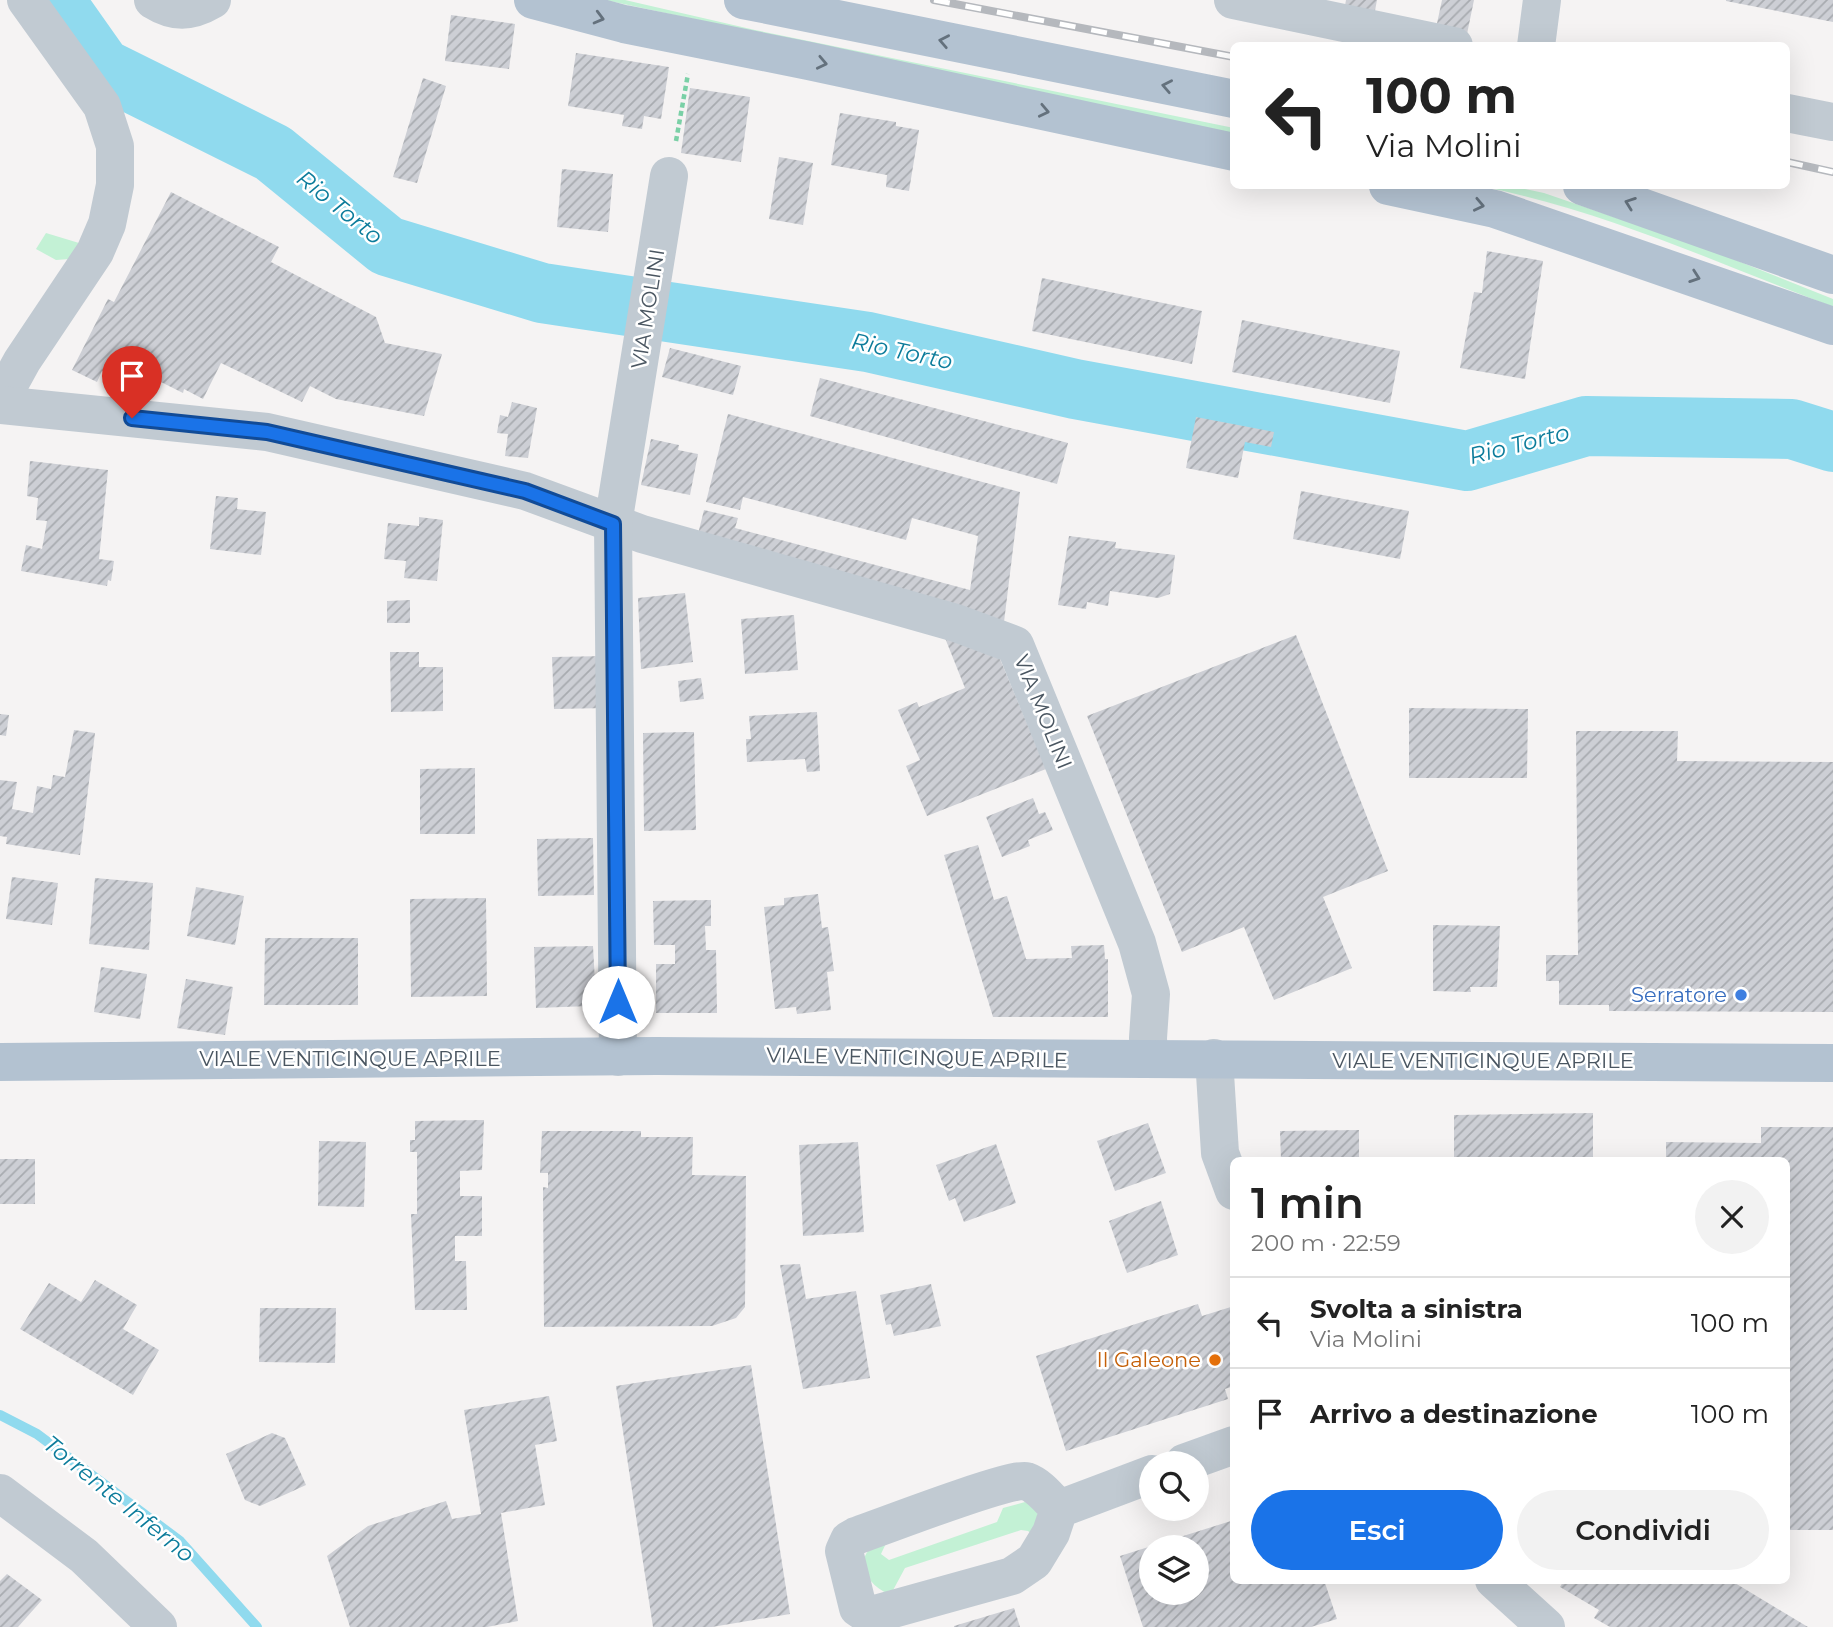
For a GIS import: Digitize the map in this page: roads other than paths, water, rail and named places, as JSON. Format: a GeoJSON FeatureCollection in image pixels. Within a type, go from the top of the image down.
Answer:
{"type":"FeatureCollection","features":[{"type":"Feature","properties":{"kind":"main road"},"geometry":{"type":"LineString","coordinates":[[533,0],[624,24],[1230,151]]}},
{"type":"Feature","properties":{"kind":"main road"},"geometry":{"type":"LineString","coordinates":[[743,0],[1230,98]]}},
{"type":"Feature","properties":{"kind":"main road"},"geometry":{"type":"LineString","coordinates":[[1403,189],[1495,208],[1833,326]]}},
{"type":"Feature","properties":{"kind":"main road"},"geometry":{"type":"LineString","coordinates":[[1590,189],[1833,275]]}},
{"type":"Feature","properties":{"kind":"main road","name":"VIALE VENTICINQUE APRILE"},"geometry":{"type":"LineString","coordinates":[[0,1062],[618,1057],[1833,1063]]}},
{"type":"Feature","properties":{"kind":"street"},"geometry":{"type":"LineString","coordinates":[[0,403],[22,361],[94,251],[107,223],[115,185],[115,146],[102,106],[26,0]]}},
{"type":"Feature","properties":{"kind":"street"},"geometry":{"type":"LineString","coordinates":[[153,0],[171,11],[200,8],[212,0]]}},
{"type":"Feature","properties":{"kind":"street"},"geometry":{"type":"LineString","coordinates":[[1233,0],[1435,42]]}},
{"type":"Feature","properties":{"kind":"street"},"geometry":{"type":"LineString","coordinates":[[1537,42],[1542,0]]}},
{"type":"Feature","properties":{"kind":"street"},"geometry":{"type":"LineString","coordinates":[[1790,114],[1833,122]]}},
{"type":"Feature","properties":{"kind":"street","name":"VIA MOLINI"},"geometry":{"type":"LineString","coordinates":[[618,1057],[613,524],[669,176]]}},
{"type":"Feature","properties":{"kind":"street","name":"VIA MOLINI"},"geometry":{"type":"LineString","coordinates":[[0,403],[267,432],[525,491],[613,524],[956,623],[1015,645],[1137,943],[1152,994],[1148,1038],[1150,1058]]}},
{"type":"Feature","properties":{"kind":"street"},"geometry":{"type":"LineString","coordinates":[[1214,1058],[1220,1153],[1230,1180]]}},
{"type":"Feature","properties":{"kind":"street"},"geometry":{"type":"LineString","coordinates":[[1209,1454],[1230,1447]]}},
{"type":"Feature","properties":{"kind":"street"},"geometry":{"type":"LineString","coordinates":[[1059,1509],[1139,1479]]}},
{"type":"Feature","properties":{"kind":"street"},"geometry":{"type":"LineString","coordinates":[[1024,1480],[1038,1487],[1059,1509],[1051,1534],[1034,1561],[1012,1576],[875,1614],[867,1614],[858,1608],[844,1551],[849,1540],[856,1536],[998,1486],[1024,1480]]}},
{"type":"Feature","properties":{"kind":"street"},"geometry":{"type":"LineString","coordinates":[[0,1493],[84,1556],[158,1627]]}},
{"type":"Feature","properties":{"kind":"street"},"geometry":{"type":"LineString","coordinates":[[1498,1584],[1546,1627]]}},
{"type":"Feature","properties":{"kind":"waterway","name":"Rio Torto"},"geometry":{"type":"LineString","coordinates":[[54,0],[102,68],[273,153],[387,246],[542,293],[868,342],[1075,389],[1467,461],[1586,426],[1792,429],[1833,442]]}},
{"type":"Feature","properties":{"kind":"waterway","name":"Torrente Inferno"},"geometry":{"type":"LineString","coordinates":[[0,1415],[37,1434],[180,1541],[257,1627]]}},
{"type":"Feature","properties":{"kind":"railway"},"geometry":{"type":"LineString","coordinates":[[934,0],[1230,56]]}},
{"type":"Feature","properties":{"kind":"railway"},"geometry":{"type":"LineString","coordinates":[[1790,163],[1833,172]]}},
{"type":"Feature","properties":{"kind":"place","name":"Serratore"},"geometry":{"type":"Point","coordinates":[1741,995]}},
{"type":"Feature","properties":{"kind":"place","name":"Il Galeone"},"geometry":{"type":"Point","coordinates":[1215,1360]}}]}
